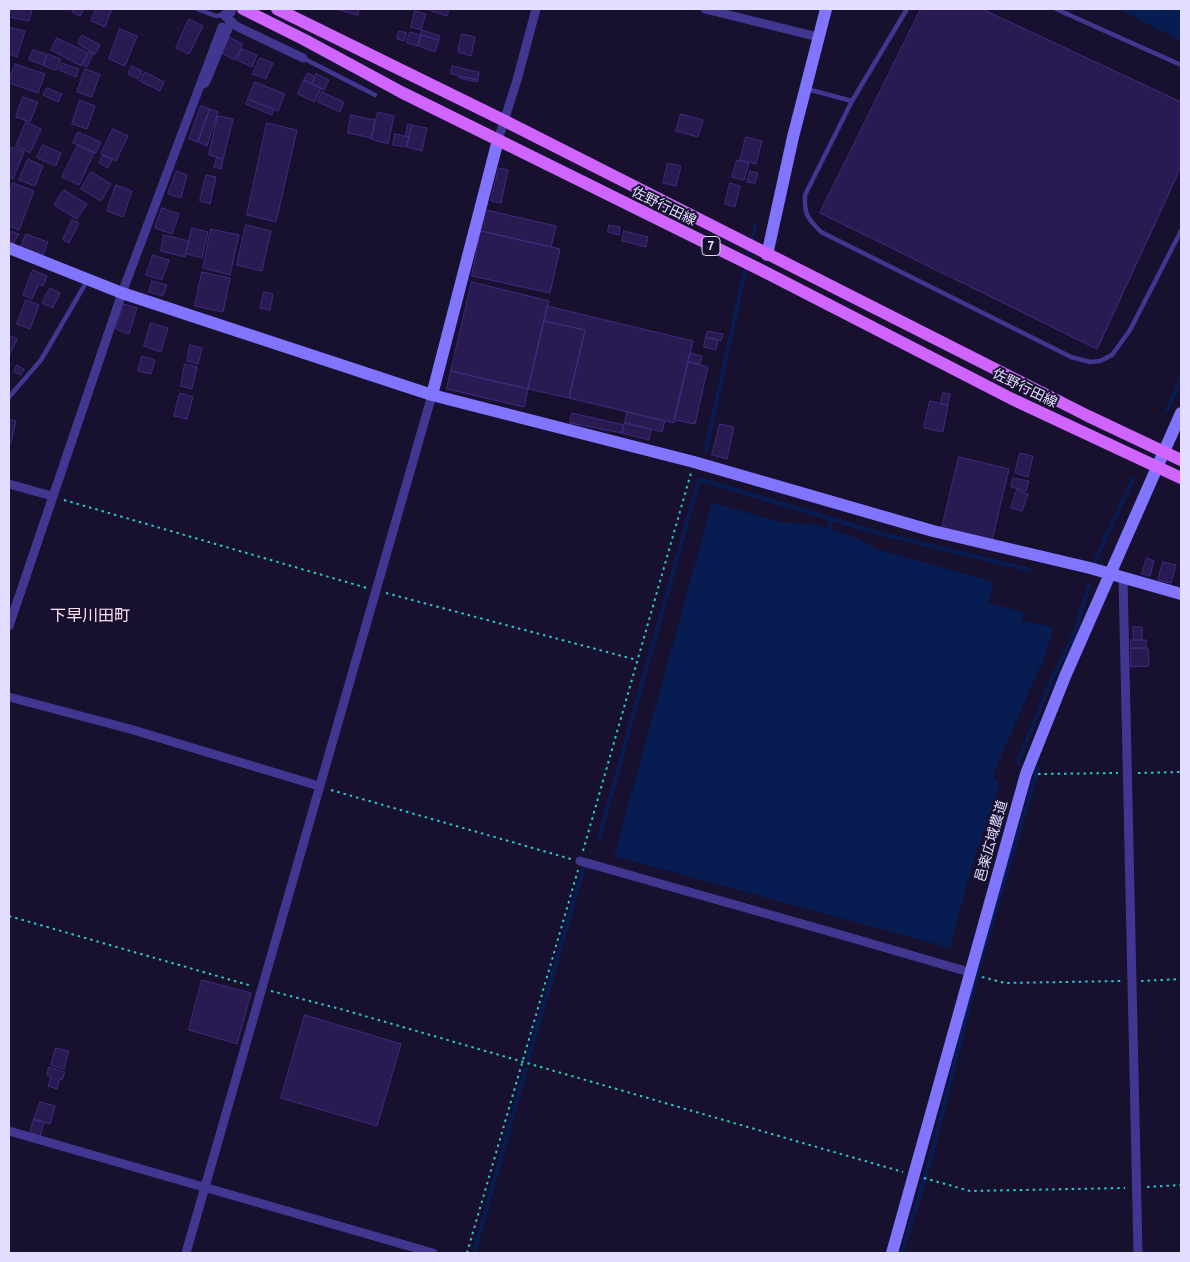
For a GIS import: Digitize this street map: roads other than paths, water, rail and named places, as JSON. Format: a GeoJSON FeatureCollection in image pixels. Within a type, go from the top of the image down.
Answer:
{"type":"FeatureCollection","features":[{"type":"Feature","properties":{"kind":"main road","name":"佐野行田線"},"geometry":{"type":"LineString","coordinates":[[243,9],[401,92],[763,272],[1012,399],[1181,478]]}},
{"type":"Feature","properties":{"kind":"main road","name":"佐野行田線"},"geometry":{"type":"LineString","coordinates":[[277,9],[505,121],[1088,416],[1181,460]]}},
{"type":"Feature","properties":{"kind":"street"},"geometry":{"type":"LineString","coordinates":[[199,84],[205,83],[207,79],[232,9]]}},
{"type":"Feature","properties":{"kind":"street"},"geometry":{"type":"LineString","coordinates":[[186,1253],[432,395],[498,140],[536,9]]}},
{"type":"Feature","properties":{"kind":"street"},"geometry":{"type":"LineString","coordinates":[[705,9],[818,37]]}},
{"type":"Feature","properties":{"kind":"street"},"geometry":{"type":"LineString","coordinates":[[767,255],[805,89],[826,9]]}},
{"type":"Feature","properties":{"kind":"street"},"geometry":{"type":"LineString","coordinates":[[228,18],[236,26],[303,58]]}},
{"type":"Feature","properties":{"kind":"street"},"geometry":{"type":"LineString","coordinates":[[9,626],[122,293],[222,27]]}},
{"type":"Feature","properties":{"kind":"street"},"geometry":{"type":"LineString","coordinates":[[9,248],[122,293],[432,395],[694,462],[933,531],[1181,594]]}},
{"type":"Feature","properties":{"kind":"street","name":"邑楽広域農道"},"geometry":{"type":"LineString","coordinates":[[892,1253],[975,975],[1026,774],[1066,674],[1116,576],[1157,467],[1181,413]]}},
{"type":"Feature","properties":{"kind":"street"},"geometry":{"type":"LineString","coordinates":[[9,484],[52,496]]}},
{"type":"Feature","properties":{"kind":"street"},"geometry":{"type":"LineString","coordinates":[[1116,576],[1128,773],[1138,1253]]}},
{"type":"Feature","properties":{"kind":"street"},"geometry":{"type":"LineString","coordinates":[[9,697],[130,729],[319,786]]}},
{"type":"Feature","properties":{"kind":"street"},"geometry":{"type":"LineString","coordinates":[[580,861],[975,975]]}},
{"type":"Feature","properties":{"kind":"street"},"geometry":{"type":"LineString","coordinates":[[9,1132],[433,1253]]}},
{"type":"Feature","properties":{"kind":"lane"},"geometry":{"type":"LineString","coordinates":[[197,9],[228,18]]}},
{"type":"Feature","properties":{"kind":"lane"},"geometry":{"type":"LineString","coordinates":[[907,9],[852,101],[805,194],[804,207],[807,218],[821,232],[1070,357],[1090,362],[1100,362],[1112,356],[1130,330],[1180,237],[1181,231]]}},
{"type":"Feature","properties":{"kind":"lane"},"geometry":{"type":"LineString","coordinates":[[1056,9],[1181,65]]}},
{"type":"Feature","properties":{"kind":"lane"},"geometry":{"type":"LineString","coordinates":[[303,58],[375,94]]}},
{"type":"Feature","properties":{"kind":"lane"},"geometry":{"type":"LineString","coordinates":[[805,89],[852,101]]}},
{"type":"Feature","properties":{"kind":"lane"},"geometry":{"type":"LineString","coordinates":[[9,397],[41,360],[88,279]]}},
{"type":"Feature","properties":{"kind":"water"},"geometry":{"type":"Polygon","coordinates":[[[1118,9],[1181,9],[1181,41],[1118,9]]]}},
{"type":"Feature","properties":{"kind":"water"},"geometry":{"type":"Polygon","coordinates":[[[712,503],[781,522],[814,525],[839,532],[859,539],[877,549],[994,582],[989,603],[1024,612],[1022,621],[1053,627],[1047,651],[993,775],[1000,785],[972,866],[950,948],[614,856],[712,503]]]}},
{"type":"Feature","properties":{"kind":"waterway"},"geometry":{"type":"LineString","coordinates":[[706,449],[755,226]]}},
{"type":"Feature","properties":{"kind":"waterway"},"geometry":{"type":"LineString","coordinates":[[1167,410],[1181,379]]}},
{"type":"Feature","properties":{"kind":"waterway"},"geometry":{"type":"LineString","coordinates":[[599,838],[699,479],[882,534],[1031,570]]}},
{"type":"Feature","properties":{"kind":"waterway"},"geometry":{"type":"LineString","coordinates":[[1095,561],[1133,479]]}},
{"type":"Feature","properties":{"kind":"waterway"},"geometry":{"type":"LineString","coordinates":[[828,534],[831,519]]}},
{"type":"Feature","properties":{"kind":"waterway"},"geometry":{"type":"LineString","coordinates":[[1018,762],[1052,679],[1075,633],[1089,585]]}},
{"type":"Feature","properties":{"kind":"waterway"},"geometry":{"type":"LineString","coordinates":[[902,1253],[930,1161],[979,966],[1038,768]]}},
{"type":"Feature","properties":{"kind":"waterway"},"geometry":{"type":"LineString","coordinates":[[528,1059],[584,867]]}},
{"type":"Feature","properties":{"kind":"waterway"},"geometry":{"type":"LineString","coordinates":[[474,1253],[526,1069]]}},
{"type":"Feature","properties":{"kind":"district","name":"下早川田町"},"geometry":{"type":"Point","coordinates":[90,616]}}]}
